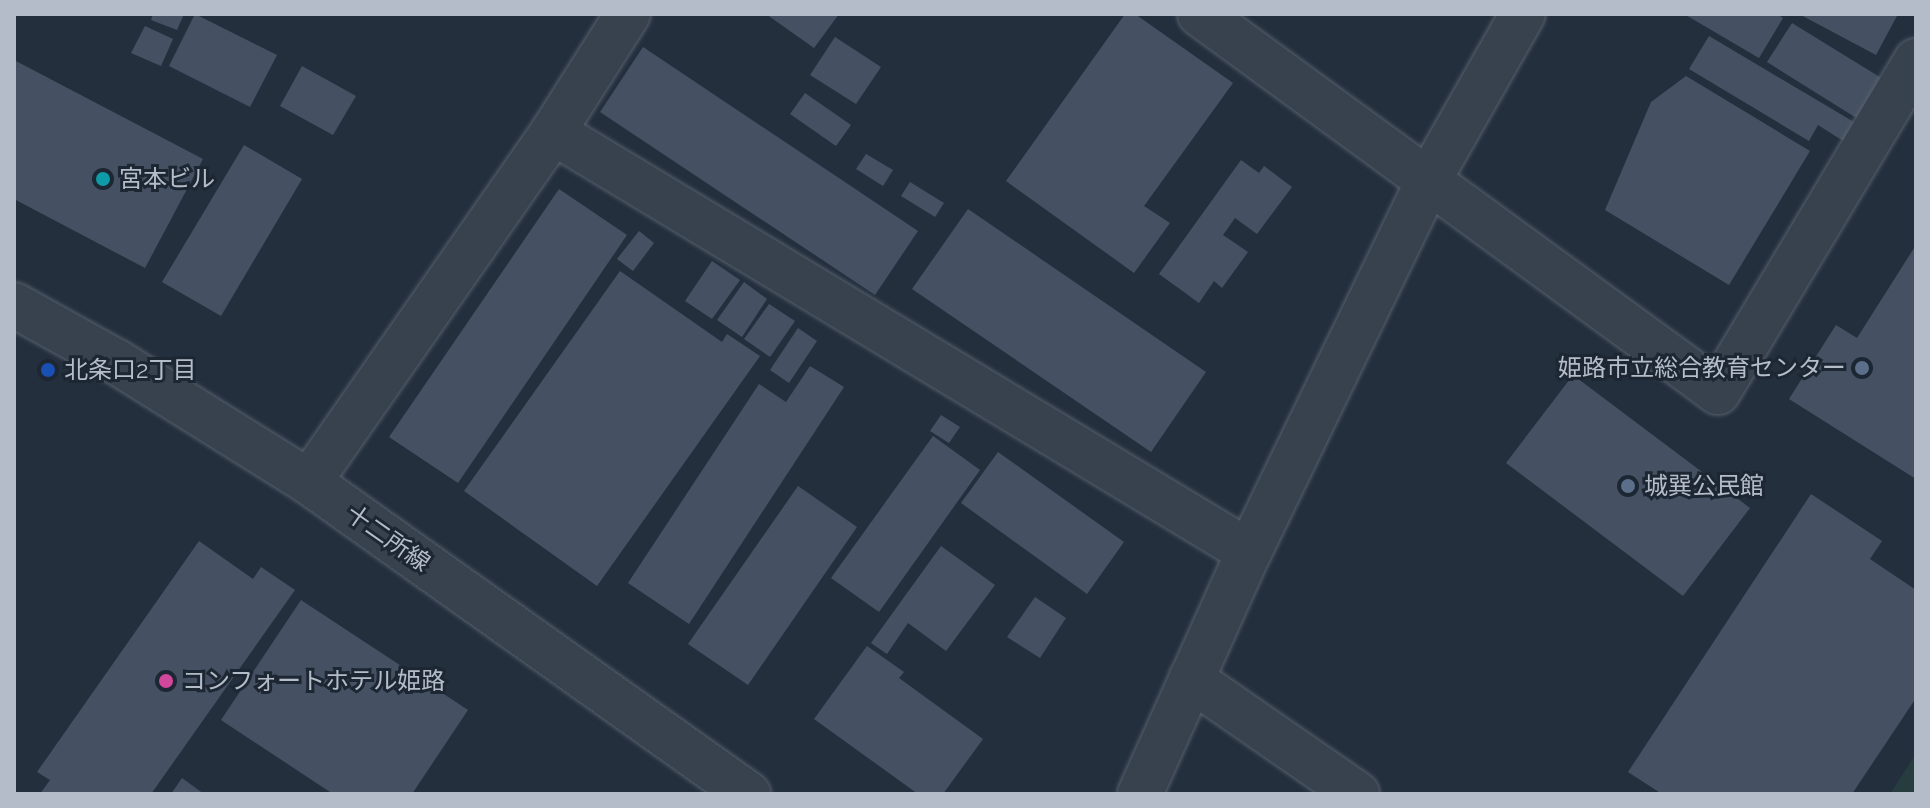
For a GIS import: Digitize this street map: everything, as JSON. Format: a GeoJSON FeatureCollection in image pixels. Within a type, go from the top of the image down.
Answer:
{"type":"FeatureCollection","features":[{"type":"Feature","properties":{"kind":"street"},"geometry":{"type":"LineString","coordinates":[[309,482],[553,132],[628,14]]}},
{"type":"Feature","properties":{"kind":"street"},"geometry":{"type":"LineString","coordinates":[[1200,14],[1718,392],[1916,61]]}},
{"type":"Feature","properties":{"kind":"street"},"geometry":{"type":"LineString","coordinates":[[1140,794],[1249,552],[1428,181],[1523,14]]}},
{"type":"Feature","properties":{"kind":"street"},"geometry":{"type":"LineString","coordinates":[[553,132],[1249,552]]}},
{"type":"Feature","properties":{"kind":"street","name":"十二所線"},"geometry":{"type":"LineString","coordinates":[[14,305],[129,369],[309,482],[737,791]]}},
{"type":"Feature","properties":{"kind":"street"},"geometry":{"type":"LineString","coordinates":[[1191,679],[1357,794]]}},
{"type":"Feature","properties":{"kind":"green space"},"geometry":{"type":"Polygon","coordinates":[[[1916,754],[1916,794],[1890,794],[1916,754]]]}},
{"type":"Feature","properties":{"kind":"building"},"geometry":{"type":"Polygon","coordinates":[[[153,14],[184,14],[177,30],[151,20],[153,14]]]}},
{"type":"Feature","properties":{"kind":"building"},"geometry":{"type":"Polygon","coordinates":[[[195,14],[277,55],[250,107],[169,66],[195,14]]]}},
{"type":"Feature","properties":{"kind":"building"},"geometry":{"type":"Polygon","coordinates":[[[766,14],[839,14],[814,48],[766,14]]]}},
{"type":"Feature","properties":{"kind":"building"},"geometry":{"type":"Polygon","coordinates":[[[1125,14],[1135,14],[1233,83],[1144,206],[1170,223],[1134,273],[1006,181],[1125,14]]]}},
{"type":"Feature","properties":{"kind":"building"},"geometry":{"type":"Polygon","coordinates":[[[1684,14],[1777,14],[1783,18],[1759,58],[1684,14]]]}},
{"type":"Feature","properties":{"kind":"building"},"geometry":{"type":"Polygon","coordinates":[[[1799,14],[1898,14],[1876,55],[1799,14]]]}},
{"type":"Feature","properties":{"kind":"building"},"geometry":{"type":"Polygon","coordinates":[[[1792,23],[1883,79],[1858,119],[1767,62],[1792,23]]]}},
{"type":"Feature","properties":{"kind":"building"},"geometry":{"type":"Polygon","coordinates":[[[145,26],[173,39],[161,66],[131,53],[145,26]]]}},
{"type":"Feature","properties":{"kind":"building"},"geometry":{"type":"Polygon","coordinates":[[[1709,36],[1859,125],[1848,144],[1818,125],[1809,141],[1689,69],[1709,36]]]}},
{"type":"Feature","properties":{"kind":"building"},"geometry":{"type":"Polygon","coordinates":[[[835,37],[881,67],[856,104],[810,75],[835,37]]]}},
{"type":"Feature","properties":{"kind":"building"},"geometry":{"type":"Polygon","coordinates":[[[643,47],[918,231],[875,295],[600,112],[643,47]]]}},
{"type":"Feature","properties":{"kind":"building","name":"宮本ビル"},"geometry":{"type":"Polygon","coordinates":[[[14,60],[203,159],[145,268],[14,199],[14,60]]]}},
{"type":"Feature","properties":{"kind":"building"},"geometry":{"type":"Polygon","coordinates":[[[302,66],[356,96],[333,135],[280,106],[302,66]]]}},
{"type":"Feature","properties":{"kind":"building"},"geometry":{"type":"Polygon","coordinates":[[[1686,76],[1810,151],[1729,285],[1605,210],[1651,102],[1686,76]]]}},
{"type":"Feature","properties":{"kind":"building"},"geometry":{"type":"Polygon","coordinates":[[[805,93],[851,125],[836,146],[790,114],[805,93]]]}},
{"type":"Feature","properties":{"kind":"building"},"geometry":{"type":"Polygon","coordinates":[[[244,145],[302,179],[221,316],[162,282],[244,145]]]}},
{"type":"Feature","properties":{"kind":"building"},"geometry":{"type":"Polygon","coordinates":[[[866,154],[893,170],[883,186],[856,169],[866,154]]]}},
{"type":"Feature","properties":{"kind":"building"},"geometry":{"type":"Polygon","coordinates":[[[1241,160],[1259,173],[1264,166],[1292,187],[1257,234],[1235,218],[1223,235],[1248,252],[1222,288],[1214,281],[1199,303],[1159,274],[1241,160]]]}},
{"type":"Feature","properties":{"kind":"building"},"geometry":{"type":"Polygon","coordinates":[[[910,182],[944,203],[935,217],[901,196],[910,182]]]}},
{"type":"Feature","properties":{"kind":"building"},"geometry":{"type":"Polygon","coordinates":[[[559,189],[627,235],[458,483],[389,437],[559,189]]]}},
{"type":"Feature","properties":{"kind":"building"},"geometry":{"type":"Polygon","coordinates":[[[968,209],[1206,372],[1151,452],[912,289],[968,209]]]}},
{"type":"Feature","properties":{"kind":"building"},"geometry":{"type":"Polygon","coordinates":[[[639,231],[654,243],[633,271],[617,259],[639,231]]]}},
{"type":"Feature","properties":{"kind":"building","name":"姫路市立総合教育センター"},"geometry":{"type":"Polygon","coordinates":[[[1916,245],[1916,479],[1789,399],[1836,325],[1857,338],[1916,245]]]}},
{"type":"Feature","properties":{"kind":"building"},"geometry":{"type":"Polygon","coordinates":[[[712,261],[740,280],[712,319],[685,301],[712,261]]]}},
{"type":"Feature","properties":{"kind":"building"},"geometry":{"type":"Polygon","coordinates":[[[620,271],[722,342],[727,334],[760,356],[597,586],[464,491],[620,271]]]}},
{"type":"Feature","properties":{"kind":"building"},"geometry":{"type":"Polygon","coordinates":[[[744,282],[767,299],[742,337],[717,320],[744,282]]]}},
{"type":"Feature","properties":{"kind":"building"},"geometry":{"type":"Polygon","coordinates":[[[769,304],[795,321],[770,357],[744,339],[769,304]]]}},
{"type":"Feature","properties":{"kind":"building"},"geometry":{"type":"Polygon","coordinates":[[[798,328],[817,341],[789,383],[770,370],[798,328]]]}},
{"type":"Feature","properties":{"kind":"building"},"geometry":{"type":"Polygon","coordinates":[[[810,366],[844,387],[689,624],[628,583],[759,384],[786,402],[810,366]]]}},
{"type":"Feature","properties":{"kind":"building","name":"城巽公民館"},"geometry":{"type":"Polygon","coordinates":[[[1573,375],[1750,508],[1683,596],[1506,463],[1573,375]]]}},
{"type":"Feature","properties":{"kind":"building"},"geometry":{"type":"Polygon","coordinates":[[[941,415],[960,427],[949,443],[930,431],[941,415]]]}},
{"type":"Feature","properties":{"kind":"building"},"geometry":{"type":"Polygon","coordinates":[[[933,436],[980,470],[879,612],[831,578],[933,436]]]}},
{"type":"Feature","properties":{"kind":"building"},"geometry":{"type":"Polygon","coordinates":[[[998,452],[1124,542],[1087,594],[961,503],[998,452]]]}},
{"type":"Feature","properties":{"kind":"building"},"geometry":{"type":"Polygon","coordinates":[[[798,486],[857,527],[748,685],[688,644],[798,486]]]}},
{"type":"Feature","properties":{"kind":"building"},"geometry":{"type":"Polygon","coordinates":[[[1811,494],[1882,541],[1870,559],[1916,590],[1916,698],[1852,794],[1662,794],[1628,772],[1811,494]]]}},
{"type":"Feature","properties":{"kind":"building","name":"コンフォートホテル姫路"},"geometry":{"type":"Polygon","coordinates":[[[199,541],[253,579],[261,567],[295,590],[151,794],[40,794],[50,780],[37,772],[199,541]]]}},
{"type":"Feature","properties":{"kind":"building"},"geometry":{"type":"Polygon","coordinates":[[[941,546],[995,585],[946,651],[908,623],[887,654],[871,643],[941,546]]]}},
{"type":"Feature","properties":{"kind":"building"},"geometry":{"type":"Polygon","coordinates":[[[1035,597],[1066,618],[1040,658],[1007,637],[1035,597]]]}},
{"type":"Feature","properties":{"kind":"building"},"geometry":{"type":"Polygon","coordinates":[[[301,600],[468,710],[412,794],[333,794],[221,720],[301,600]]]}},
{"type":"Feature","properties":{"kind":"building"},"geometry":{"type":"Polygon","coordinates":[[[867,646],[904,672],[899,678],[983,739],[943,794],[918,794],[814,719],[867,646]]]}},
{"type":"Feature","properties":{"kind":"building"},"geometry":{"type":"Polygon","coordinates":[[[182,778],[204,794],[171,794],[182,778]]]}},
{"type":"Feature","properties":{"kind":"place","name":"宮本ビル"},"geometry":{"type":"Point","coordinates":[103,179]}},
{"type":"Feature","properties":{"kind":"place","name":"姫路市立総合教育センター"},"geometry":{"type":"Point","coordinates":[1862,368]}},
{"type":"Feature","properties":{"kind":"place","name":"北条口2丁目"},"geometry":{"type":"Point","coordinates":[48,370]}},
{"type":"Feature","properties":{"kind":"place","name":"城巽公民館"},"geometry":{"type":"Point","coordinates":[1628,486]}},
{"type":"Feature","properties":{"kind":"place","name":"コンフォートホテル姫路"},"geometry":{"type":"Point","coordinates":[166,681]}}]}
